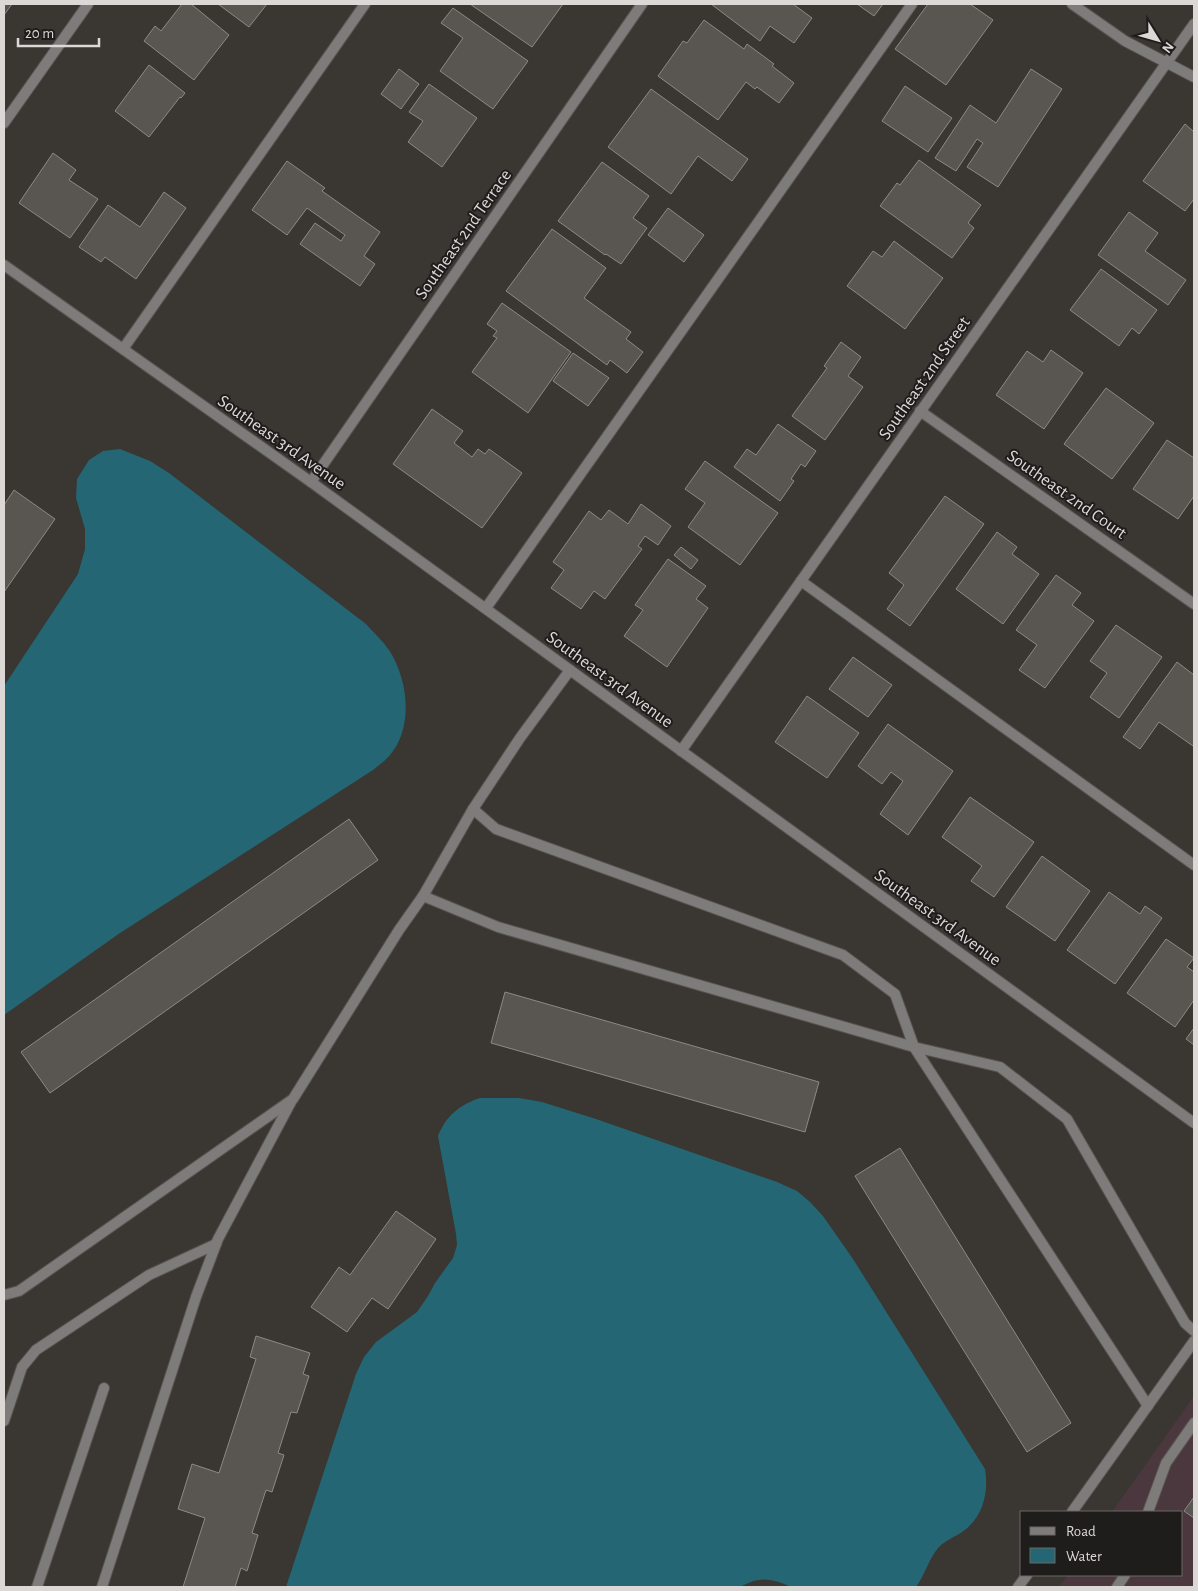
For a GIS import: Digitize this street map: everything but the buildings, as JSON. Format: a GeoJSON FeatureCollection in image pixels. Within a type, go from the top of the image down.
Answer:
{"type":"FeatureCollection","features":[{"type":"Feature","properties":{"kind":"street"},"geometry":{"type":"LineString","coordinates":[[4,123],[88,4]]}},
{"type":"Feature","properties":{"kind":"street"},"geometry":{"type":"LineString","coordinates":[[123,349],[365,4]]}},
{"type":"Feature","properties":{"kind":"street","name":"Southeast 2nd Terrace"},"geometry":{"type":"LineString","coordinates":[[311,482],[642,4]]}},
{"type":"Feature","properties":{"kind":"street"},"geometry":{"type":"LineString","coordinates":[[486,608],[912,4]]}},
{"type":"Feature","properties":{"kind":"street"},"geometry":{"type":"LineString","coordinates":[[1072,4],[1126,41],[1194,77]]}},
{"type":"Feature","properties":{"kind":"street","name":"Southeast 2nd Street"},"geometry":{"type":"LineString","coordinates":[[681,751],[1194,24]]}},
{"type":"Feature","properties":{"kind":"street","name":"Southeast 3rd Avenue"},"geometry":{"type":"LineString","coordinates":[[4,265],[486,608],[1194,1123]]}},
{"type":"Feature","properties":{"kind":"street","name":"Southeast 2nd Court"},"geometry":{"type":"LineString","coordinates":[[920,411],[1194,604]]}},
{"type":"Feature","properties":{"kind":"street"},"geometry":{"type":"LineString","coordinates":[[801,581],[1194,866]]}},
{"type":"Feature","properties":{"kind":"street"},"geometry":{"type":"LineString","coordinates":[[102,1587],[196,1298],[216,1244],[241,1193],[293,1099],[423,896],[473,809],[520,738],[570,670]]}},
{"type":"Feature","properties":{"kind":"street"},"geometry":{"type":"LineString","coordinates":[[473,809],[496,829],[843,955],[896,994],[914,1047],[1148,1406]]}},
{"type":"Feature","properties":{"kind":"street"},"geometry":{"type":"LineString","coordinates":[[423,896],[498,928],[914,1047],[1000,1067],[1067,1120],[1185,1323],[1194,1331]]}},
{"type":"Feature","properties":{"kind":"street"},"geometry":{"type":"LineString","coordinates":[[4,1295],[19,1291],[293,1099]]}},
{"type":"Feature","properties":{"kind":"street"},"geometry":{"type":"LineString","coordinates":[[4,1421],[22,1367],[36,1350],[149,1275],[216,1244]]}},
{"type":"Feature","properties":{"kind":"street"},"geometry":{"type":"LineString","coordinates":[[1073,1511],[1194,1341]]}},
{"type":"Feature","properties":{"kind":"street"},"geometry":{"type":"LineString","coordinates":[[37,1587],[104,1388]]}},
{"type":"Feature","properties":{"kind":"street"},"geometry":{"type":"LineString","coordinates":[[1148,1511],[1166,1463],[1194,1423]]}},
{"type":"Feature","properties":{"kind":"street"},"geometry":{"type":"LineString","coordinates":[[1018,1587],[1026,1576]]}},
{"type":"Feature","properties":{"kind":"street"},"geometry":{"type":"LineString","coordinates":[[1117,1587],[1123,1576]]}},
{"type":"Feature","properties":{"kind":"shaded area"},"geometry":{"type":"Polygon","coordinates":[[[1194,1396],[1194,1587],[1059,1587],[1067,1576],[1183,1576],[1183,1511],[1113,1511],[1194,1396]]]}},
{"type":"Feature","properties":{"kind":"water"},"geometry":{"type":"Polygon","coordinates":[[[120,449],[150,461],[169,473],[366,624],[389,650],[401,675],[406,703],[403,731],[398,744],[390,755],[373,770],[120,933],[4,1015],[4,686],[78,574],[85,549],[85,529],[76,498],[77,479],[89,460],[103,451],[120,449]]]}},
{"type":"Feature","properties":{"kind":"water"},"geometry":{"type":"Polygon","coordinates":[[[480,1098],[519,1098],[542,1102],[596,1119],[777,1182],[797,1191],[823,1216],[853,1259],[985,1469],[986,1487],[980,1512],[962,1532],[939,1547],[932,1556],[916,1587],[791,1587],[771,1580],[760,1580],[740,1587],[286,1587],[356,1374],[364,1357],[376,1342],[417,1312],[453,1258],[457,1245],[456,1234],[438,1136],[454,1112],[480,1098]]]}}]}
